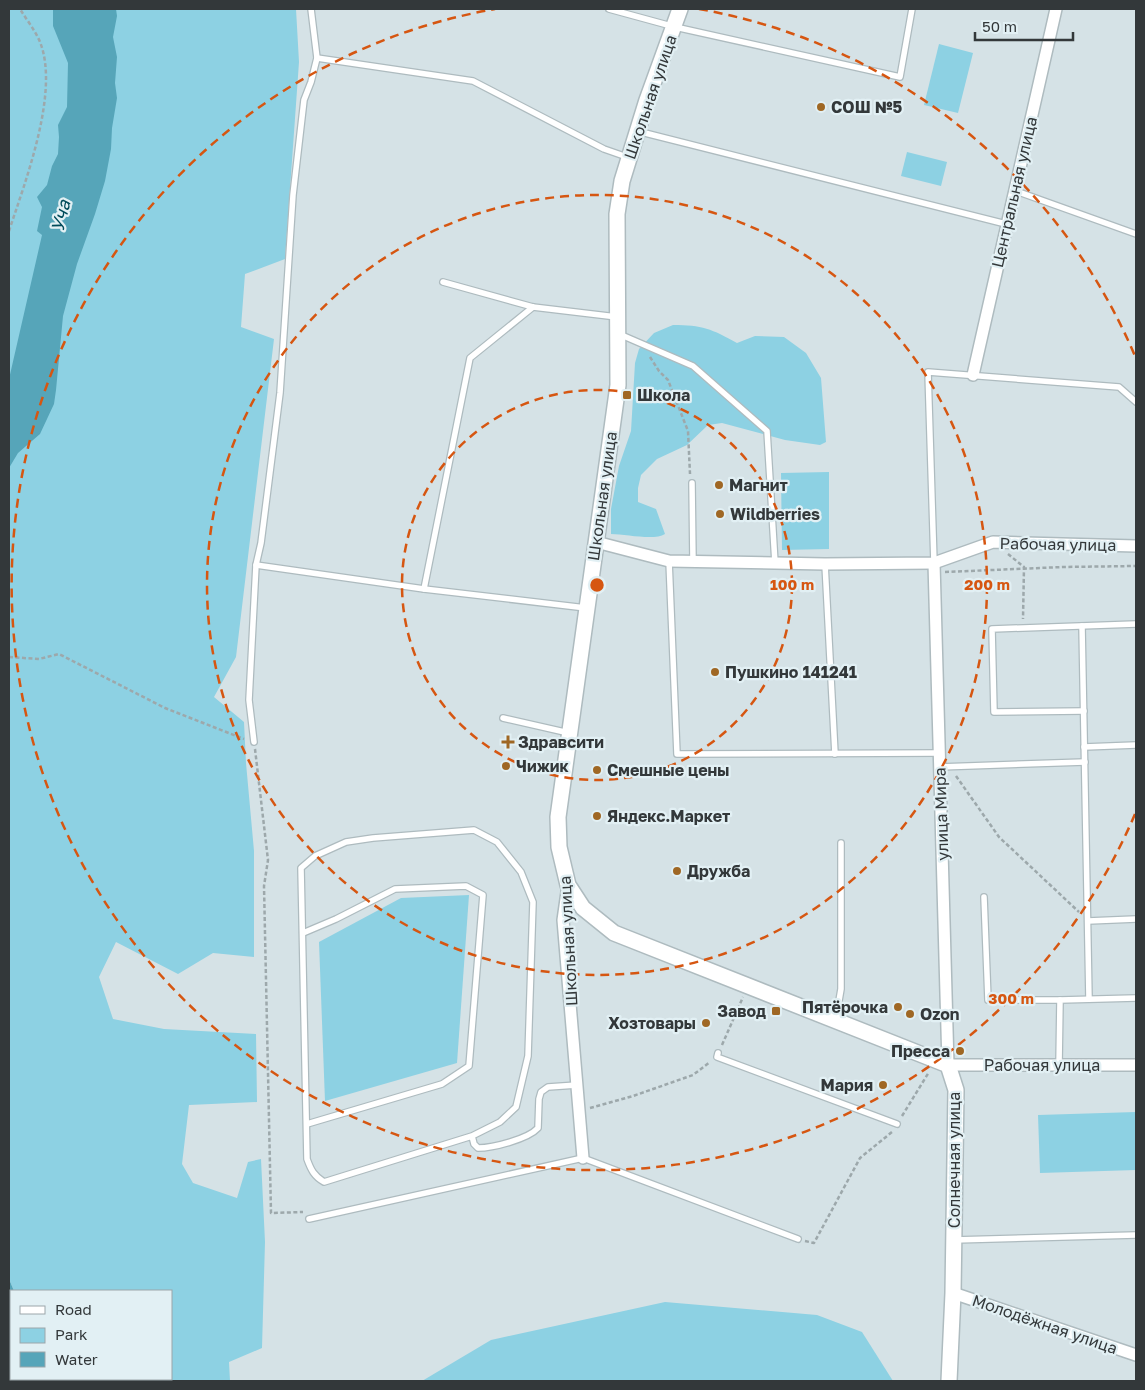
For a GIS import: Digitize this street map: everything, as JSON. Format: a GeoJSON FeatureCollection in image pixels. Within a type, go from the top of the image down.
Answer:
{"type":"FeatureCollection","features":[{"type":"Feature","properties":{"kind":"street","name":"Школьная улица"},"geometry":{"type":"LineString","coordinates":[[582,1158],[563,920],[568,885],[559,847],[558,817],[618,385],[618,214],[622,181],[647,100],[680,9]]}},
{"type":"Feature","properties":{"kind":"street","name":"Центральная улица"},"geometry":{"type":"LineString","coordinates":[[973,375],[1056,9]]}},
{"type":"Feature","properties":{"kind":"street","name":"Рабочая улица"},"geometry":{"type":"LineString","coordinates":[[596,542],[669,561],[825,564],[934,563],[993,542],[1136,546]]}},
{"type":"Feature","properties":{"kind":"street","name":"улица Мира"},"geometry":{"type":"LineString","coordinates":[[934,563],[939,753],[944,766],[942,1062]]}},
{"type":"Feature","properties":{"kind":"street"},"geometry":{"type":"LineString","coordinates":[[568,885],[584,908],[614,933],[942,1062]]}},
{"type":"Feature","properties":{"kind":"street","name":"Рабочая улица"},"geometry":{"type":"LineString","coordinates":[[942,1062],[1136,1065]]}},
{"type":"Feature","properties":{"kind":"street","name":"Солнечная улица"},"geometry":{"type":"LineString","coordinates":[[942,1062],[956,1090],[953,1294],[949,1381]]}},
{"type":"Feature","properties":{"kind":"street","name":"Молодёжная улица"},"geometry":{"type":"LineString","coordinates":[[953,1294],[1136,1355]]}},
{"type":"Feature","properties":{"kind":"lane"},"geometry":{"type":"LineString","coordinates":[[254,742],[249,700],[256,565],[261,543],[280,393],[293,195],[298,148],[304,100],[317,58],[311,9]]}},
{"type":"Feature","properties":{"kind":"lane"},"geometry":{"type":"LineString","coordinates":[[609,9],[675,27],[900,77],[912,9]]}},
{"type":"Feature","properties":{"kind":"lane"},"geometry":{"type":"LineString","coordinates":[[317,58],[473,81],[604,149],[628,157]]}},
{"type":"Feature","properties":{"kind":"lane"},"geometry":{"type":"LineString","coordinates":[[638,131],[1006,224]]}},
{"type":"Feature","properties":{"kind":"lane"},"geometry":{"type":"LineString","coordinates":[[1016,191],[1136,234]]}},
{"type":"Feature","properties":{"kind":"lane"},"geometry":{"type":"LineString","coordinates":[[443,282],[533,307],[618,317]]}},
{"type":"Feature","properties":{"kind":"lane"},"geometry":{"type":"LineString","coordinates":[[424,589],[470,358],[533,307]]}},
{"type":"Feature","properties":{"kind":"lane"},"geometry":{"type":"LineString","coordinates":[[618,333],[694,366],[767,431],[775,563]]}},
{"type":"Feature","properties":{"kind":"lane"},"geometry":{"type":"LineString","coordinates":[[934,563],[928,372],[1119,388],[1136,402]]}},
{"type":"Feature","properties":{"kind":"lane"},"geometry":{"type":"LineString","coordinates":[[692,483],[693,561]]}},
{"type":"Feature","properties":{"kind":"lane"},"geometry":{"type":"LineString","coordinates":[[669,561],[677,754],[939,753]]}},
{"type":"Feature","properties":{"kind":"lane"},"geometry":{"type":"LineString","coordinates":[[825,564],[835,754]]}},
{"type":"Feature","properties":{"kind":"lane"},"geometry":{"type":"LineString","coordinates":[[256,565],[424,589],[586,608]]}},
{"type":"Feature","properties":{"kind":"lane"},"geometry":{"type":"LineString","coordinates":[[1084,711],[994,712],[992,629],[1136,624]]}},
{"type":"Feature","properties":{"kind":"lane"},"geometry":{"type":"LineString","coordinates":[[1082,626],[1089,999]]}},
{"type":"Feature","properties":{"kind":"lane"},"geometry":{"type":"LineString","coordinates":[[503,718],[569,733]]}},
{"type":"Feature","properties":{"kind":"lane"},"geometry":{"type":"LineString","coordinates":[[1084,746],[1136,745]]}},
{"type":"Feature","properties":{"kind":"lane"},"geometry":{"type":"LineString","coordinates":[[944,766],[1085,762]]}},
{"type":"Feature","properties":{"kind":"lane"},"geometry":{"type":"LineString","coordinates":[[474,830],[497,842],[521,872],[533,902],[528,1056],[516,1107],[500,1122],[472,1136],[324,1182],[317,1178],[311,1170],[307,1159],[307,1124],[302,868],[315,856],[346,842],[373,838],[474,830]]}},
{"type":"Feature","properties":{"kind":"lane"},"geometry":{"type":"LineString","coordinates":[[835,1020],[841,989],[841,843]]}},
{"type":"Feature","properties":{"kind":"lane"},"geometry":{"type":"LineString","coordinates":[[303,933],[336,919],[395,889],[466,886],[482,895],[469,1066],[442,1084],[307,1124]]}},
{"type":"Feature","properties":{"kind":"lane"},"geometry":{"type":"LineString","coordinates":[[984,897],[988,1000],[1136,998]]}},
{"type":"Feature","properties":{"kind":"lane"},"geometry":{"type":"LineString","coordinates":[[1088,921],[1136,919]]}},
{"type":"Feature","properties":{"kind":"lane"},"geometry":{"type":"LineString","coordinates":[[1059,1065],[1060,1000]]}},
{"type":"Feature","properties":{"kind":"lane"},"geometry":{"type":"LineString","coordinates":[[718,1055],[897,1124]]}},
{"type":"Feature","properties":{"kind":"lane"},"geometry":{"type":"LineString","coordinates":[[472,1136],[474,1144],[478,1148],[484,1148],[534,1133],[538,1128],[541,1092],[548,1087],[577,1085]]}},
{"type":"Feature","properties":{"kind":"lane"},"geometry":{"type":"LineString","coordinates":[[308,1219],[582,1158],[798,1239]]}},
{"type":"Feature","properties":{"kind":"lane"},"geometry":{"type":"LineString","coordinates":[[954,1240],[1136,1234]]}},
{"type":"Feature","properties":{"kind":"path"},"geometry":{"type":"LineString","coordinates":[[9,231],[40,129],[45,97],[44,60],[40,41],[20,9]]}},
{"type":"Feature","properties":{"kind":"path"},"geometry":{"type":"LineString","coordinates":[[641,343],[659,371],[668,380],[680,409],[688,431],[689,464],[692,483]]}},
{"type":"Feature","properties":{"kind":"path"},"geometry":{"type":"LineString","coordinates":[[993,542],[1024,567],[1023,628]]}},
{"type":"Feature","properties":{"kind":"path"},"geometry":{"type":"LineString","coordinates":[[9,657],[39,659],[59,654],[165,708],[254,742],[268,860],[264,886],[271,1213],[304,1212],[308,1219]]}},
{"type":"Feature","properties":{"kind":"path"},"geometry":{"type":"LineString","coordinates":[[944,766],[999,837],[1088,921]]}},
{"type":"Feature","properties":{"kind":"path"},"geometry":{"type":"LineString","coordinates":[[579,1111],[633,1096],[693,1075],[718,1055],[747,986]]}},
{"type":"Feature","properties":{"kind":"path"},"geometry":{"type":"LineString","coordinates":[[798,1239],[814,1243],[860,1158],[893,1131],[942,1062]]}},
{"type":"Feature","properties":{"kind":"green space"},"geometry":{"type":"Polygon","coordinates":[[[9,9],[296,9],[299,62],[285,259],[245,274],[241,327],[274,339],[236,657],[214,697],[244,722],[254,851],[254,957],[213,953],[178,974],[116,942],[99,977],[113,1019],[164,1029],[256,1034],[257,1102],[189,1105],[182,1164],[193,1183],[237,1198],[248,1162],[261,1159],[265,1242],[262,1348],[229,1362],[230,1381],[58,1381],[172,1380],[172,1290],[14,1290],[9,1279],[9,9]]]}},
{"type":"Feature","properties":{"kind":"green space"},"geometry":{"type":"Polygon","coordinates":[[[939,44],[973,53],[958,113],[924,105],[939,44]]]}},
{"type":"Feature","properties":{"kind":"green space"},"geometry":{"type":"Polygon","coordinates":[[[907,152],[947,162],[941,186],[901,176],[907,152]]]}},
{"type":"Feature","properties":{"kind":"green space"},"geometry":{"type":"Polygon","coordinates":[[[673,325],[706,329],[721,334],[737,343],[755,336],[784,337],[806,353],[821,378],[826,442],[820,445],[785,440],[722,423],[708,425],[687,445],[657,459],[641,475],[638,488],[638,502],[656,509],[665,534],[647,537],[611,534],[611,509],[619,466],[631,431],[635,363],[639,349],[654,333],[673,325]]]}},
{"type":"Feature","properties":{"kind":"green space"},"geometry":{"type":"Polygon","coordinates":[[[829,472],[829,549],[782,550],[781,473],[829,472]]]}},
{"type":"Feature","properties":{"kind":"green space"},"geometry":{"type":"Polygon","coordinates":[[[469,895],[457,1063],[325,1101],[319,942],[401,898],[469,895]]]}},
{"type":"Feature","properties":{"kind":"green space"},"geometry":{"type":"Polygon","coordinates":[[[1136,1112],[1136,1170],[1040,1173],[1038,1115],[1136,1112]]]}},
{"type":"Feature","properties":{"kind":"green space"},"geometry":{"type":"Polygon","coordinates":[[[665,1302],[817,1315],[862,1332],[893,1381],[422,1381],[491,1340],[665,1302]]]}},
{"type":"Feature","properties":{"kind":"water","name":"Уча"},"geometry":{"type":"Polygon","coordinates":[[[53,9],[116,9],[117,16],[113,37],[117,57],[115,83],[117,98],[105,181],[77,264],[63,316],[54,404],[40,434],[18,453],[9,468],[9,379],[42,235],[37,231],[42,207],[37,197],[47,185],[52,166],[58,154],[58,125],[67,107],[68,63],[53,26],[53,9]]]}},
{"type":"Feature","properties":{"kind":"water"},"geometry":{"type":"Polygon","coordinates":[[[9,1279],[14,1290],[10,1290],[10,1374],[9,1279]]]}},
{"type":"Feature","properties":{"kind":"water"},"geometry":{"type":"Polygon","coordinates":[[[12,1380],[58,1381],[12,1381],[12,1380]]]}},
{"type":"Feature","properties":{"kind":"place","name":"СОШ №5"},"geometry":{"type":"Point","coordinates":[821,107]}},
{"type":"Feature","properties":{"kind":"place","name":"Школа"},"geometry":{"type":"Point","coordinates":[627,395]}},
{"type":"Feature","properties":{"kind":"place","name":"Магнит"},"geometry":{"type":"Point","coordinates":[719,485]}},
{"type":"Feature","properties":{"kind":"place","name":"Wildberries"},"geometry":{"type":"Point","coordinates":[720,514]}},
{"type":"Feature","properties":{"kind":"place","name":"Пушкино 141241"},"geometry":{"type":"Point","coordinates":[715,672]}},
{"type":"Feature","properties":{"kind":"place","name":"Здравсити"},"geometry":{"type":"Point","coordinates":[508,742]}},
{"type":"Feature","properties":{"kind":"place","name":"Чижик"},"geometry":{"type":"Point","coordinates":[506,766]}},
{"type":"Feature","properties":{"kind":"place","name":"Смешные цены"},"geometry":{"type":"Point","coordinates":[597,770]}},
{"type":"Feature","properties":{"kind":"place","name":"Яндекс.Маркет"},"geometry":{"type":"Point","coordinates":[597,816]}},
{"type":"Feature","properties":{"kind":"place","name":"Дружба"},"geometry":{"type":"Point","coordinates":[677,871]}},
{"type":"Feature","properties":{"kind":"place","name":"Пятёрочка"},"geometry":{"type":"Point","coordinates":[898,1007]}},
{"type":"Feature","properties":{"kind":"place","name":"Завод"},"geometry":{"type":"Point","coordinates":[776,1011]}},
{"type":"Feature","properties":{"kind":"place","name":"Ozon"},"geometry":{"type":"Point","coordinates":[910,1014]}},
{"type":"Feature","properties":{"kind":"place","name":"Хозтовары"},"geometry":{"type":"Point","coordinates":[706,1023]}},
{"type":"Feature","properties":{"kind":"place","name":"Пресса"},"geometry":{"type":"Point","coordinates":[960,1051]}},
{"type":"Feature","properties":{"kind":"place","name":"Мария"},"geometry":{"type":"Point","coordinates":[883,1085]}}]}
